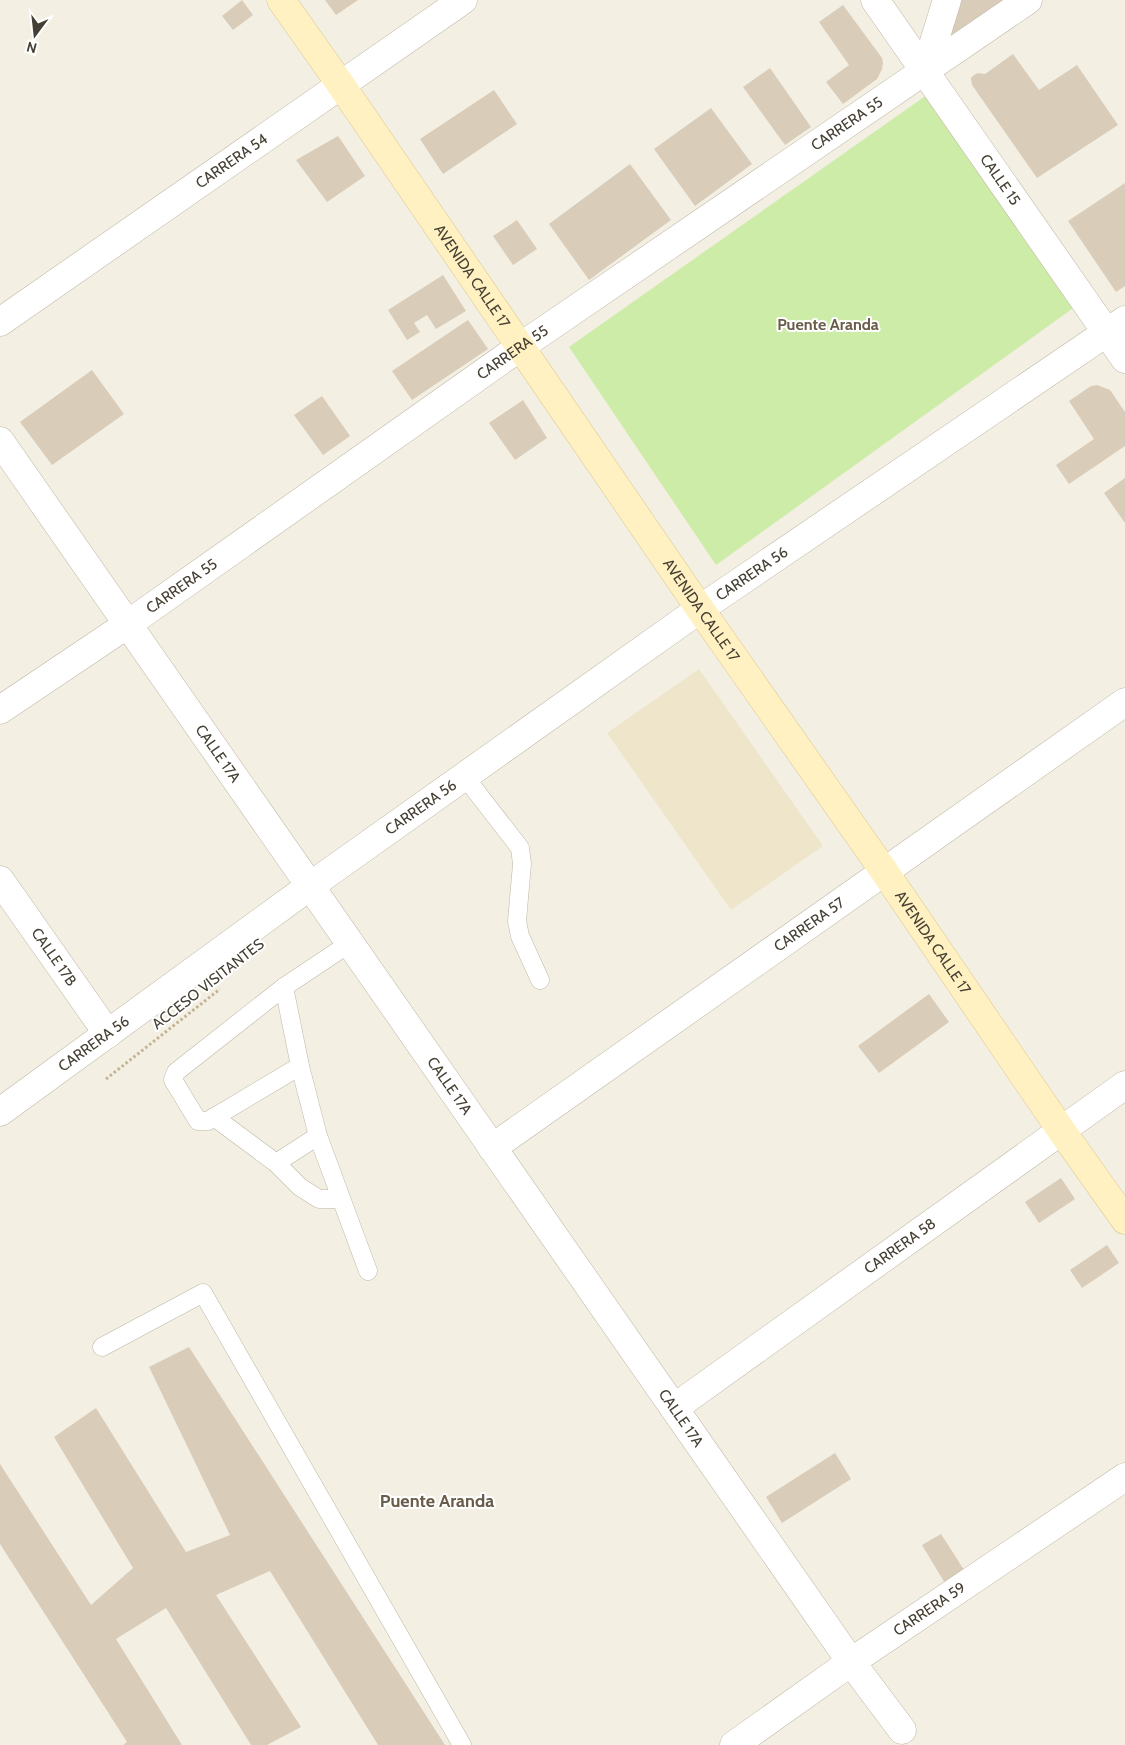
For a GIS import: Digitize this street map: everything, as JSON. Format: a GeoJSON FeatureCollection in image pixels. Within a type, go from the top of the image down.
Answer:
{"type":"FeatureCollection","features":[{"type":"Feature","properties":{"kind":"street","name":"AVENIDA CALLE 17"},"geometry":{"type":"LineString","coordinates":[[281,0],[700,609],[1125,1220]]}},
{"type":"Feature","properties":{"kind":"street","name":"CARRERA 54"},"geometry":{"type":"LineString","coordinates":[[0,322],[463,0]]}},
{"type":"Feature","properties":{"kind":"street","name":"CALLE 15"},"geometry":{"type":"LineString","coordinates":[[875,0],[925,71],[1116,327],[1125,360]]}},
{"type":"Feature","properties":{"kind":"street"},"geometry":{"type":"LineString","coordinates":[[925,71],[947,0]]}},
{"type":"Feature","properties":{"kind":"street","name":"CARRERA 55"},"geometry":{"type":"LineString","coordinates":[[0,710],[128,624],[520,347],[1028,0]]}},
{"type":"Feature","properties":{"kind":"street","name":"CARRERA 56"},"geometry":{"type":"LineString","coordinates":[[0,1112],[310,886],[700,609],[1116,327]]}},
{"type":"Feature","properties":{"kind":"street","name":"CALLE 17A"},"geometry":{"type":"LineString","coordinates":[[0,441],[851,1662],[902,1730]]}},
{"type":"Feature","properties":{"kind":"street","name":"CARRERA 57"},"geometry":{"type":"LineString","coordinates":[[492,1148],[1125,702]]}},
{"type":"Feature","properties":{"kind":"street","name":"CALLE 17B"},"geometry":{"type":"LineString","coordinates":[[0,880],[108,1034]]}},
{"type":"Feature","properties":{"kind":"street","name":"CARRERA 58"},"geometry":{"type":"LineString","coordinates":[[674,1408],[1125,1085]]}},
{"type":"Feature","properties":{"kind":"street","name":"CARRERA 59"},"geometry":{"type":"LineString","coordinates":[[734,1745],[851,1662],[1125,1477]]}},
{"type":"Feature","properties":{"kind":"lane"},"geometry":{"type":"LineString","coordinates":[[465,777],[520,848],[522,864],[517,920],[520,936],[540,980]]}},
{"type":"Feature","properties":{"kind":"lane"},"geometry":{"type":"LineString","coordinates":[[300,1066],[208,1121],[198,1121],[173,1080],[176,1072],[284,987],[350,943]]}},
{"type":"Feature","properties":{"kind":"lane"},"geometry":{"type":"LineString","coordinates":[[284,987],[300,1066],[318,1136],[368,1271]]}},
{"type":"Feature","properties":{"kind":"lane"},"geometry":{"type":"LineString","coordinates":[[214,1117],[276,1163],[300,1187],[319,1199],[341,1199]]}},
{"type":"Feature","properties":{"kind":"lane"},"geometry":{"type":"LineString","coordinates":[[276,1163],[318,1136]]}},
{"type":"Feature","properties":{"kind":"lane"},"geometry":{"type":"LineString","coordinates":[[102,1347],[203,1293],[462,1745]]}},
{"type":"Feature","properties":{"kind":"path","name":"ACCESO VISITANTES"},"geometry":{"type":"LineString","coordinates":[[106,1078],[224,986]]}},
{"type":"Feature","properties":{"kind":"shaded area"},"geometry":{"type":"Polygon","coordinates":[[[699,669],[823,846],[731,910],[607,733],[699,669]]]}},
{"type":"Feature","properties":{"kind":"green space"},"geometry":{"type":"Polygon","coordinates":[[[934,90],[1076,306],[716,565],[569,347],[934,90]]]}},
{"type":"Feature","properties":{"kind":"building"},"geometry":{"type":"Polygon","coordinates":[[[242,0],[253,15],[233,30],[222,16],[242,0]]]}},
{"type":"Feature","properties":{"kind":"building"},"geometry":{"type":"Polygon","coordinates":[[[325,0],[358,0],[336,15],[325,0]]]}},
{"type":"Feature","properties":{"kind":"building"},"geometry":{"type":"Polygon","coordinates":[[[962,0],[1005,0],[939,50],[962,0]]]}},
{"type":"Feature","properties":{"kind":"building"},"geometry":{"type":"Polygon","coordinates":[[[843,5],[882,58],[883,63],[877,79],[843,104],[826,82],[849,65],[819,22],[843,5]]]}},
{"type":"Feature","properties":{"kind":"building"},"geometry":{"type":"Polygon","coordinates":[[[1013,54],[1039,90],[1077,65],[1118,125],[1037,178],[972,85],[971,78],[974,75],[978,73],[985,74],[1013,54]]]}},
{"type":"Feature","properties":{"kind":"building"},"geometry":{"type":"Polygon","coordinates":[[[770,68],[811,127],[785,145],[743,87],[770,68]]]}},
{"type":"Feature","properties":{"kind":"building"},"geometry":{"type":"Polygon","coordinates":[[[494,90],[517,124],[443,174],[420,139],[494,90]]]}},
{"type":"Feature","properties":{"kind":"building"},"geometry":{"type":"Polygon","coordinates":[[[711,108],[752,164],[695,206],[654,149],[711,108]]]}},
{"type":"Feature","properties":{"kind":"building"},"geometry":{"type":"Polygon","coordinates":[[[338,136],[365,176],[327,202],[296,160],[338,136]]]}},
{"type":"Feature","properties":{"kind":"building"},"geometry":{"type":"Polygon","coordinates":[[[630,164],[671,220],[589,280],[549,224],[630,164]]]}},
{"type":"Feature","properties":{"kind":"building"},"geometry":{"type":"Polygon","coordinates":[[[1125,183],[1125,286],[1116,292],[1068,221],[1125,183]]]}},
{"type":"Feature","properties":{"kind":"building"},"geometry":{"type":"Polygon","coordinates":[[[517,220],[537,249],[513,265],[493,236],[517,220]]]}},
{"type":"Feature","properties":{"kind":"building"},"geometry":{"type":"Polygon","coordinates":[[[443,275],[466,311],[436,329],[427,315],[414,323],[420,332],[407,340],[388,310],[443,275]]]}},
{"type":"Feature","properties":{"kind":"building"},"geometry":{"type":"Polygon","coordinates":[[[468,320],[488,349],[412,400],[392,371],[468,320]]]}},
{"type":"Feature","properties":{"kind":"building"},"geometry":{"type":"Polygon","coordinates":[[[92,370],[124,414],[52,465],[20,422],[92,370]]]}},
{"type":"Feature","properties":{"kind":"building"},"geometry":{"type":"Polygon","coordinates":[[[1097,385],[1110,390],[1125,412],[1125,446],[1069,484],[1056,465],[1094,439],[1069,401],[1091,386],[1097,385]]]}},
{"type":"Feature","properties":{"kind":"building"},"geometry":{"type":"Polygon","coordinates":[[[322,396],[350,436],[323,455],[294,415],[322,396]]]}},
{"type":"Feature","properties":{"kind":"building"},"geometry":{"type":"Polygon","coordinates":[[[523,400],[547,438],[515,460],[489,423],[523,400]]]}},
{"type":"Feature","properties":{"kind":"building"},"geometry":{"type":"Polygon","coordinates":[[[1125,478],[1125,523],[1104,493],[1125,478]]]}},
{"type":"Feature","properties":{"kind":"building"},"geometry":{"type":"Polygon","coordinates":[[[929,994],[949,1022],[879,1073],[858,1046],[929,994]]]}},
{"type":"Feature","properties":{"kind":"building"},"geometry":{"type":"Polygon","coordinates":[[[1061,1178],[1075,1199],[1039,1223],[1025,1202],[1061,1178]]]}},
{"type":"Feature","properties":{"kind":"building"},"geometry":{"type":"Polygon","coordinates":[[[1107,1245],[1119,1263],[1082,1288],[1070,1270],[1107,1245]]]}},
{"type":"Feature","properties":{"kind":"building"},"geometry":{"type":"Polygon","coordinates":[[[189,1347],[445,1745],[378,1745],[270,1571],[216,1595],[301,1727],[267,1745],[251,1745],[166,1608],[116,1639],[182,1745],[123,1745],[127,1742],[0,1544],[0,1464],[91,1605],[133,1568],[54,1437],[96,1408],[186,1552],[230,1535],[149,1367],[189,1347]]]}},
{"type":"Feature","properties":{"kind":"building"},"geometry":{"type":"Polygon","coordinates":[[[835,1453],[851,1479],[782,1523],[766,1497],[835,1453]]]}},
{"type":"Feature","properties":{"kind":"building"},"geometry":{"type":"Polygon","coordinates":[[[941,1534],[966,1573],[946,1585],[922,1545],[941,1534]]]}},
{"type":"Feature","properties":{"kind":"district","name":"Puente Aranda"},"geometry":{"type":"Point","coordinates":[828,324]}},
{"type":"Feature","properties":{"kind":"district","name":"Puente Aranda"},"geometry":{"type":"Point","coordinates":[437,1501]}}]}
